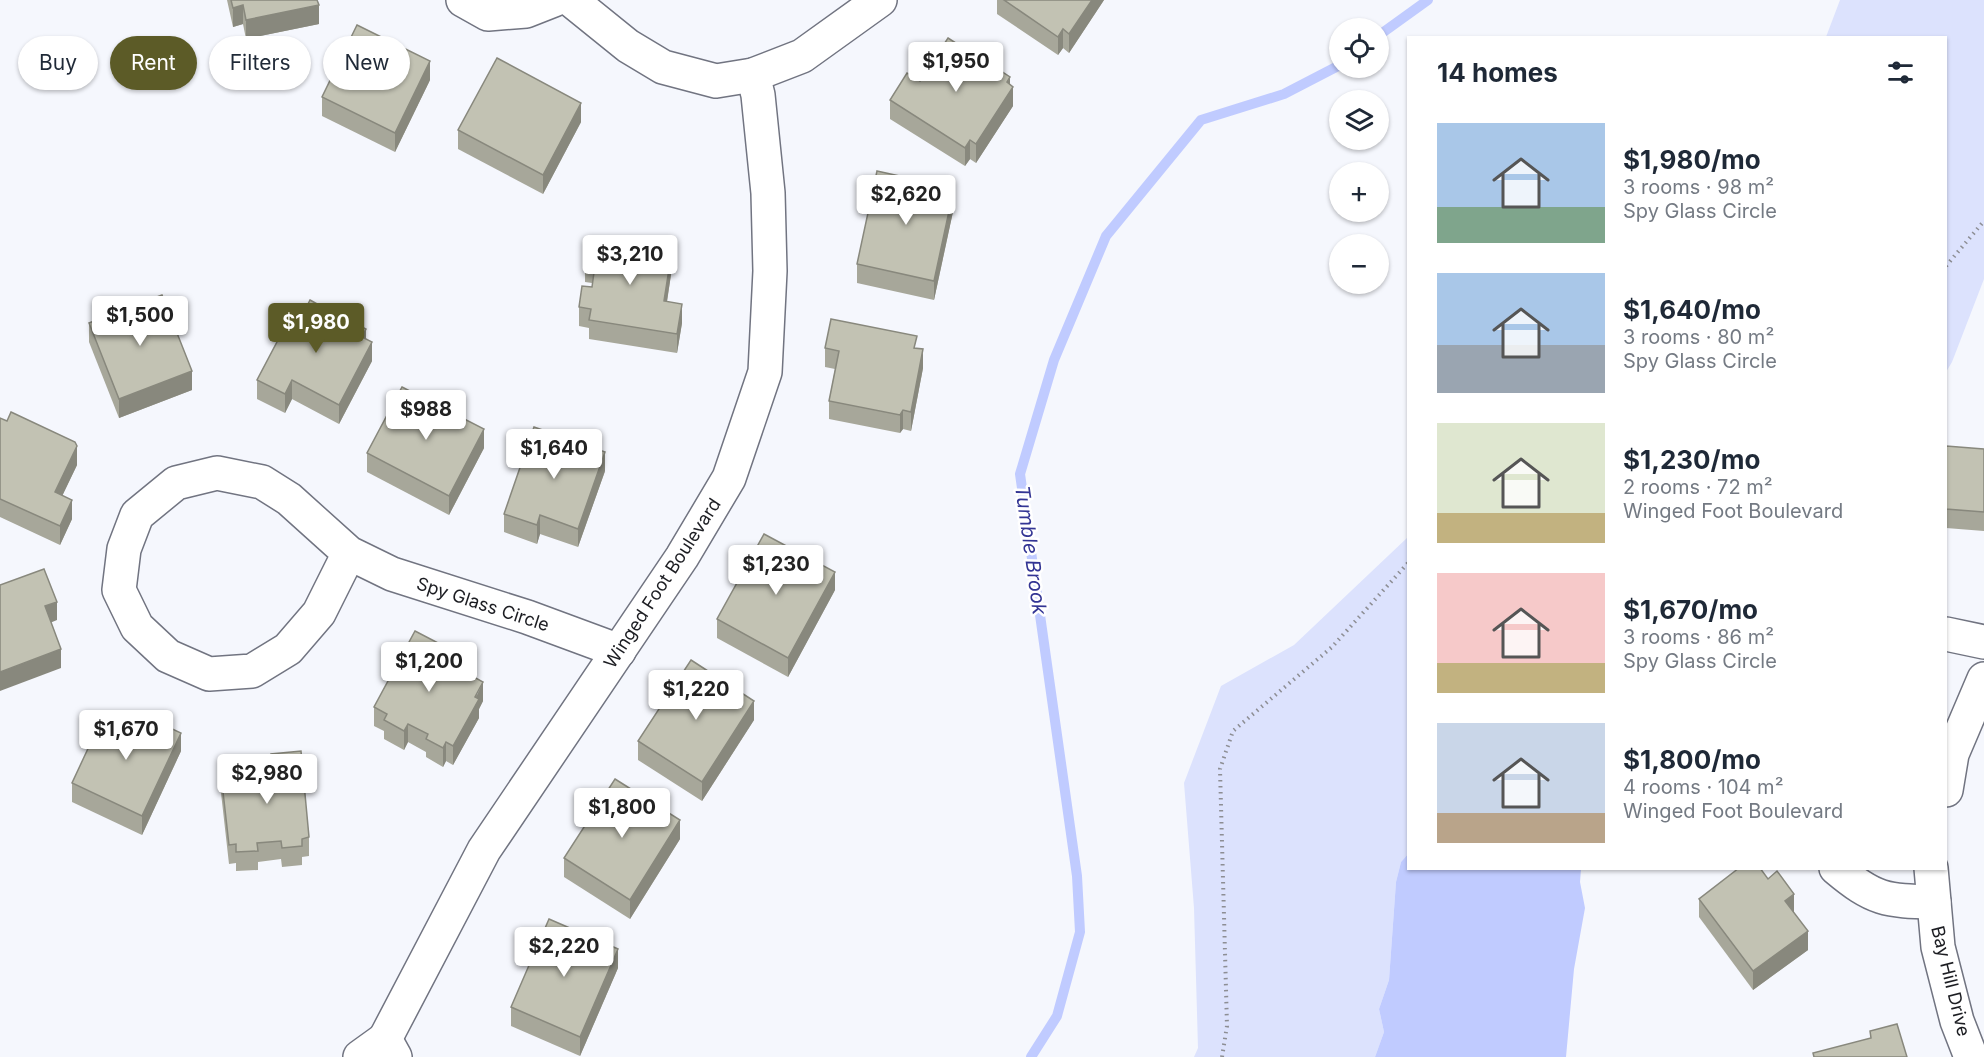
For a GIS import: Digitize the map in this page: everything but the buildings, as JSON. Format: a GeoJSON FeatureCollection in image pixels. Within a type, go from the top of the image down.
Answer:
{"type":"FeatureCollection","features":[{"type":"Feature","properties":{"kind":"street"},"geometry":{"type":"LineString","coordinates":[[463,0],[488,14],[526,11],[554,0]]}},
{"type":"Feature","properties":{"kind":"street"},"geometry":{"type":"LineString","coordinates":[[571,0],[628,46],[663,67],[716,81],[753,75],[802,56],[880,0]]}},
{"type":"Feature","properties":{"kind":"street","name":"Winged Foot Boulevard"},"geometry":{"type":"LineString","coordinates":[[380,1051],[483,850],[682,557],[729,478],[765,372],[770,271],[768,193],[758,95],[753,75]]}},
{"type":"Feature","properties":{"kind":"street","name":"Spy Glass Circle"},"geometry":{"type":"LineString","coordinates":[[349,553],[318,613],[288,649],[252,671],[209,674],[168,656],[137,627],[118,590],[124,549],[137,516],[176,483],[217,472],[262,482],[289,499],[349,553],[392,574],[526,617],[619,651]]}},
{"type":"Feature","properties":{"kind":"street"},"geometry":{"type":"LineString","coordinates":[[1947,634],[1984,642]]}},
{"type":"Feature","properties":{"kind":"street"},"geometry":{"type":"LineString","coordinates":[[1947,784],[1952,754],[1984,680]]}},
{"type":"Feature","properties":{"kind":"street"},"geometry":{"type":"LineString","coordinates":[[1838,870],[1858,886],[1890,901],[1934,902]]}},
{"type":"Feature","properties":{"kind":"street","name":"Bay Hill Drive"},"geometry":{"type":"LineString","coordinates":[[1931,870],[1938,947],[1957,1021],[1971,1057]]}},
{"type":"Feature","properties":{"kind":"path"},"geometry":{"type":"LineString","coordinates":[[1947,265],[1984,221]]}},
{"type":"Feature","properties":{"kind":"path"},"geometry":{"type":"LineString","coordinates":[[1222,1057],[1227,1026],[1220,769],[1233,731],[1332,647],[1407,564]]}},
{"type":"Feature","properties":{"kind":"shaded area"},"geometry":{"type":"Polygon","coordinates":[[[1840,0],[1984,0],[1984,279],[1947,370],[1947,36],[1826,36],[1840,0]]]}},
{"type":"Feature","properties":{"kind":"shaded area"},"geometry":{"type":"Polygon","coordinates":[[[1407,538],[1407,855],[1401,862],[1396,882],[1389,980],[1379,1009],[1384,1032],[1375,1057],[1194,1057],[1198,1048],[1194,908],[1184,783],[1221,686],[1294,645],[1407,538]]]}},
{"type":"Feature","properties":{"kind":"water"},"geometry":{"type":"Polygon","coordinates":[[[1407,855],[1407,870],[1581,870],[1580,882],[1585,908],[1574,969],[1566,1057],[1375,1057],[1384,1032],[1379,1009],[1389,980],[1396,882],[1401,862],[1407,855]]]}},
{"type":"Feature","properties":{"kind":"waterway","name":"Tumble Brook"},"geometry":{"type":"LineString","coordinates":[[1389,28],[1428,0]]}},
{"type":"Feature","properties":{"kind":"waterway","name":"Tumble Brook"},"geometry":{"type":"LineString","coordinates":[[1031,1057],[1057,1016],[1080,932],[1077,876],[1020,474],[1054,360],[1106,236],[1201,120],[1284,94],[1329,71]]}}]}
